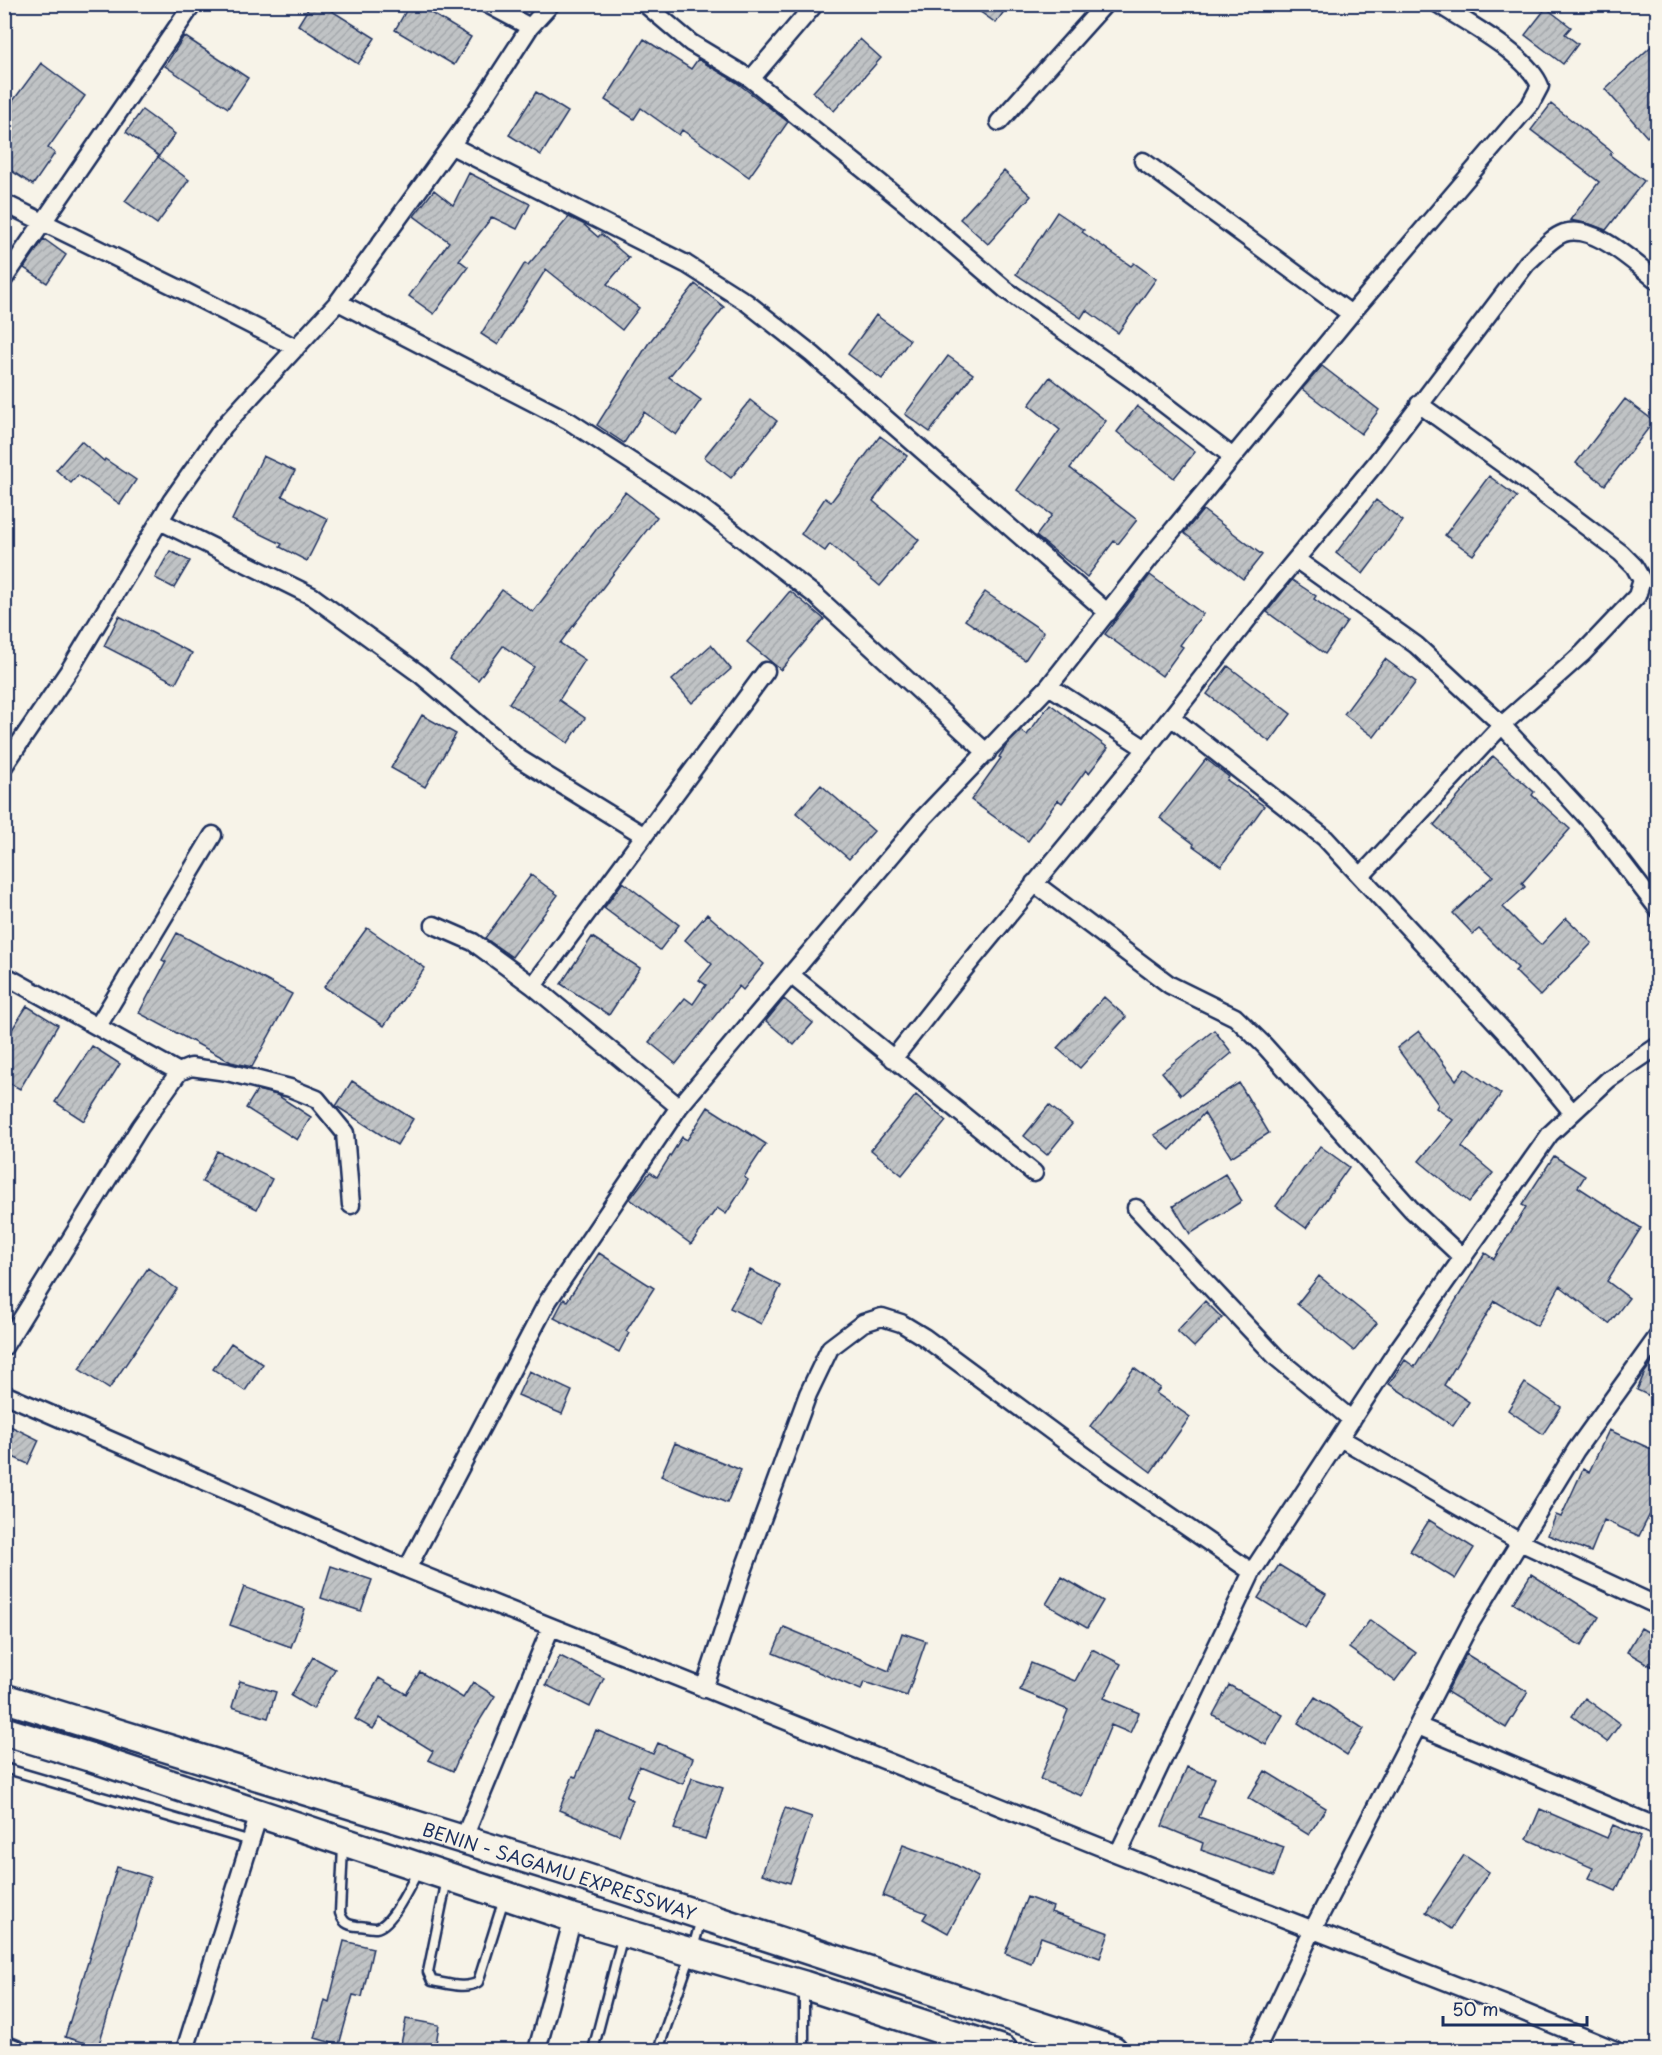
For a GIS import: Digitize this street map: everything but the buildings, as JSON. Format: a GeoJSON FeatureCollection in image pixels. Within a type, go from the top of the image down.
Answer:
{"type":"FeatureCollection","features":[{"type":"Feature","properties":{"kind":"highway","name":"BENIN - SAGAMU EXPRESSWAY"},"geometry":{"type":"LineString","coordinates":[[4,1698],[463,1840],[1113,2050]]}},
{"type":"Feature","properties":{"kind":"highway"},"geometry":{"type":"LineString","coordinates":[[4,1731],[573,1918],[804,1985],[945,2043],[1002,2050]]}},
{"type":"Feature","properties":{"kind":"street"},"geometry":{"type":"LineString","coordinates":[[4,279],[194,4]]}},
{"type":"Feature","properties":{"kind":"street"},"geometry":{"type":"LineString","coordinates":[[488,4],[530,27]]}},
{"type":"Feature","properties":{"kind":"street"},"geometry":{"type":"LineString","coordinates":[[6,761],[70,669],[160,521],[224,426],[338,302],[452,146],[530,27],[551,4]]}},
{"type":"Feature","properties":{"kind":"street"},"geometry":{"type":"LineString","coordinates":[[645,4],[691,43],[751,79],[904,202],[1006,290],[1134,381],[1233,457]]}},
{"type":"Feature","properties":{"kind":"street"},"geometry":{"type":"LineString","coordinates":[[751,79],[815,4]]}},
{"type":"Feature","properties":{"kind":"street"},"geometry":{"type":"LineString","coordinates":[[999,122],[1105,4]]}},
{"type":"Feature","properties":{"kind":"street"},"geometry":{"type":"LineString","coordinates":[[407,1569],[548,1301],[680,1107],[924,817],[1049,686],[1351,314],[1531,102],[1540,86],[1535,75],[1518,58],[1438,4]]}},
{"type":"Feature","properties":{"kind":"street"},"geometry":{"type":"LineString","coordinates":[[452,146],[686,264],[746,302],[813,354],[1107,613]]}},
{"type":"Feature","properties":{"kind":"street"},"geometry":{"type":"LineString","coordinates":[[1143,161],[1351,314]]}},
{"type":"Feature","properties":{"kind":"street"},"geometry":{"type":"LineString","coordinates":[[4,203],[180,288],[296,348]]}},
{"type":"Feature","properties":{"kind":"street"},"geometry":{"type":"LineString","coordinates":[[893,1059],[1171,717],[1277,582],[1298,560],[1376,463],[1527,263],[1558,236],[1572,232],[1587,233],[1600,238],[1658,281]]}},
{"type":"Feature","properties":{"kind":"street"},"geometry":{"type":"LineString","coordinates":[[338,302],[569,421],[701,507],[816,596],[987,753]]}},
{"type":"Feature","properties":{"kind":"street"},"geometry":{"type":"LineString","coordinates":[[1361,876],[1502,725],[1583,653],[1637,596],[1642,579],[1634,566],[1621,554],[1522,478],[1419,404]]}},
{"type":"Feature","properties":{"kind":"street"},"geometry":{"type":"LineString","coordinates":[[160,521],[312,596],[421,675],[520,759],[644,835]]}},
{"type":"Feature","properties":{"kind":"street"},"geometry":{"type":"LineString","coordinates":[[1298,560],[1416,645],[1502,725],[1593,824],[1658,909]]}},
{"type":"Feature","properties":{"kind":"street"},"geometry":{"type":"LineString","coordinates":[[533,986],[766,671]]}},
{"type":"Feature","properties":{"kind":"street"},"geometry":{"type":"LineString","coordinates":[[1049,686],[1146,748]]}},
{"type":"Feature","properties":{"kind":"street"},"geometry":{"type":"LineString","coordinates":[[1171,717],[1325,838],[1516,1044],[1572,1112]]}},
{"type":"Feature","properties":{"kind":"street"},"geometry":{"type":"LineString","coordinates":[[98,1026],[213,835]]}},
{"type":"Feature","properties":{"kind":"street"},"geometry":{"type":"LineString","coordinates":[[1034,883],[1170,985],[1235,1017],[1264,1045],[1412,1209],[1463,1258]]}},
{"type":"Feature","properties":{"kind":"street"},"geometry":{"type":"LineString","coordinates":[[435,925],[473,942],[533,986],[680,1107]]}},
{"type":"Feature","properties":{"kind":"street"},"geometry":{"type":"LineString","coordinates":[[4,975],[179,1072]]}},
{"type":"Feature","properties":{"kind":"street"},"geometry":{"type":"LineString","coordinates":[[791,975],[1034,1173]]}},
{"type":"Feature","properties":{"kind":"street"},"geometry":{"type":"LineString","coordinates":[[1118,1854],[1252,1572],[1396,1352],[1550,1134],[1608,1079],[1658,1046]]}},
{"type":"Feature","properties":{"kind":"street"},"geometry":{"type":"LineString","coordinates":[[4,1347],[140,1127],[179,1072],[191,1067],[227,1072],[290,1088],[317,1099],[345,1133],[351,1204]]}},
{"type":"Feature","properties":{"kind":"street"},"geometry":{"type":"LineString","coordinates":[[1136,1208],[1277,1358],[1352,1420]]}},
{"type":"Feature","properties":{"kind":"street"},"geometry":{"type":"LineString","coordinates":[[704,1689],[746,1562],[808,1394],[830,1347],[863,1323],[882,1317],[901,1323],[924,1337],[1104,1470],[1252,1572]]}},
{"type":"Feature","properties":{"kind":"street"},"geometry":{"type":"LineString","coordinates":[[1256,2050],[1312,1931],[1471,1622],[1576,1450],[1658,1336]]}},
{"type":"Feature","properties":{"kind":"street"},"geometry":{"type":"LineString","coordinates":[[4,1394],[407,1569],[1615,2050]]}},
{"type":"Feature","properties":{"kind":"street"},"geometry":{"type":"LineString","coordinates":[[1340,1438],[1520,1542],[1658,1605]]}},
{"type":"Feature","properties":{"kind":"street"},"geometry":{"type":"LineString","coordinates":[[463,1840],[551,1627]]}},
{"type":"Feature","properties":{"kind":"street"},"geometry":{"type":"LineString","coordinates":[[1418,1726],[1658,1827]]}},
{"type":"Feature","properties":{"kind":"street"},"geometry":{"type":"LineString","coordinates":[[185,2050],[259,1814]]}},
{"type":"Feature","properties":{"kind":"street"},"geometry":{"type":"LineString","coordinates":[[537,2050],[573,1918]]}},
{"type":"Feature","properties":{"kind":"street"},"geometry":{"type":"LineString","coordinates":[[4,2044],[19,2050]]}},
{"type":"Feature","properties":{"kind":"lane"},"geometry":{"type":"LineString","coordinates":[[4,1768],[251,1841]]}},
{"type":"Feature","properties":{"kind":"lane"},"geometry":{"type":"LineString","coordinates":[[343,1842],[340,1913],[343,1920],[350,1925],[376,1928],[384,1925],[392,1917],[420,1868]]}},
{"type":"Feature","properties":{"kind":"lane"},"geometry":{"type":"LineString","coordinates":[[447,1877],[428,1972],[432,1981],[461,1986],[472,1986],[478,1982],[505,1896]]}},
{"type":"Feature","properties":{"kind":"lane"},"geometry":{"type":"LineString","coordinates":[[658,2050],[702,1916]]}},
{"type":"Feature","properties":{"kind":"lane"},"geometry":{"type":"LineString","coordinates":[[593,2050],[624,1933]]}},
{"type":"Feature","properties":{"kind":"lane"},"geometry":{"type":"LineString","coordinates":[[804,1985],[804,2050]]}}]}
